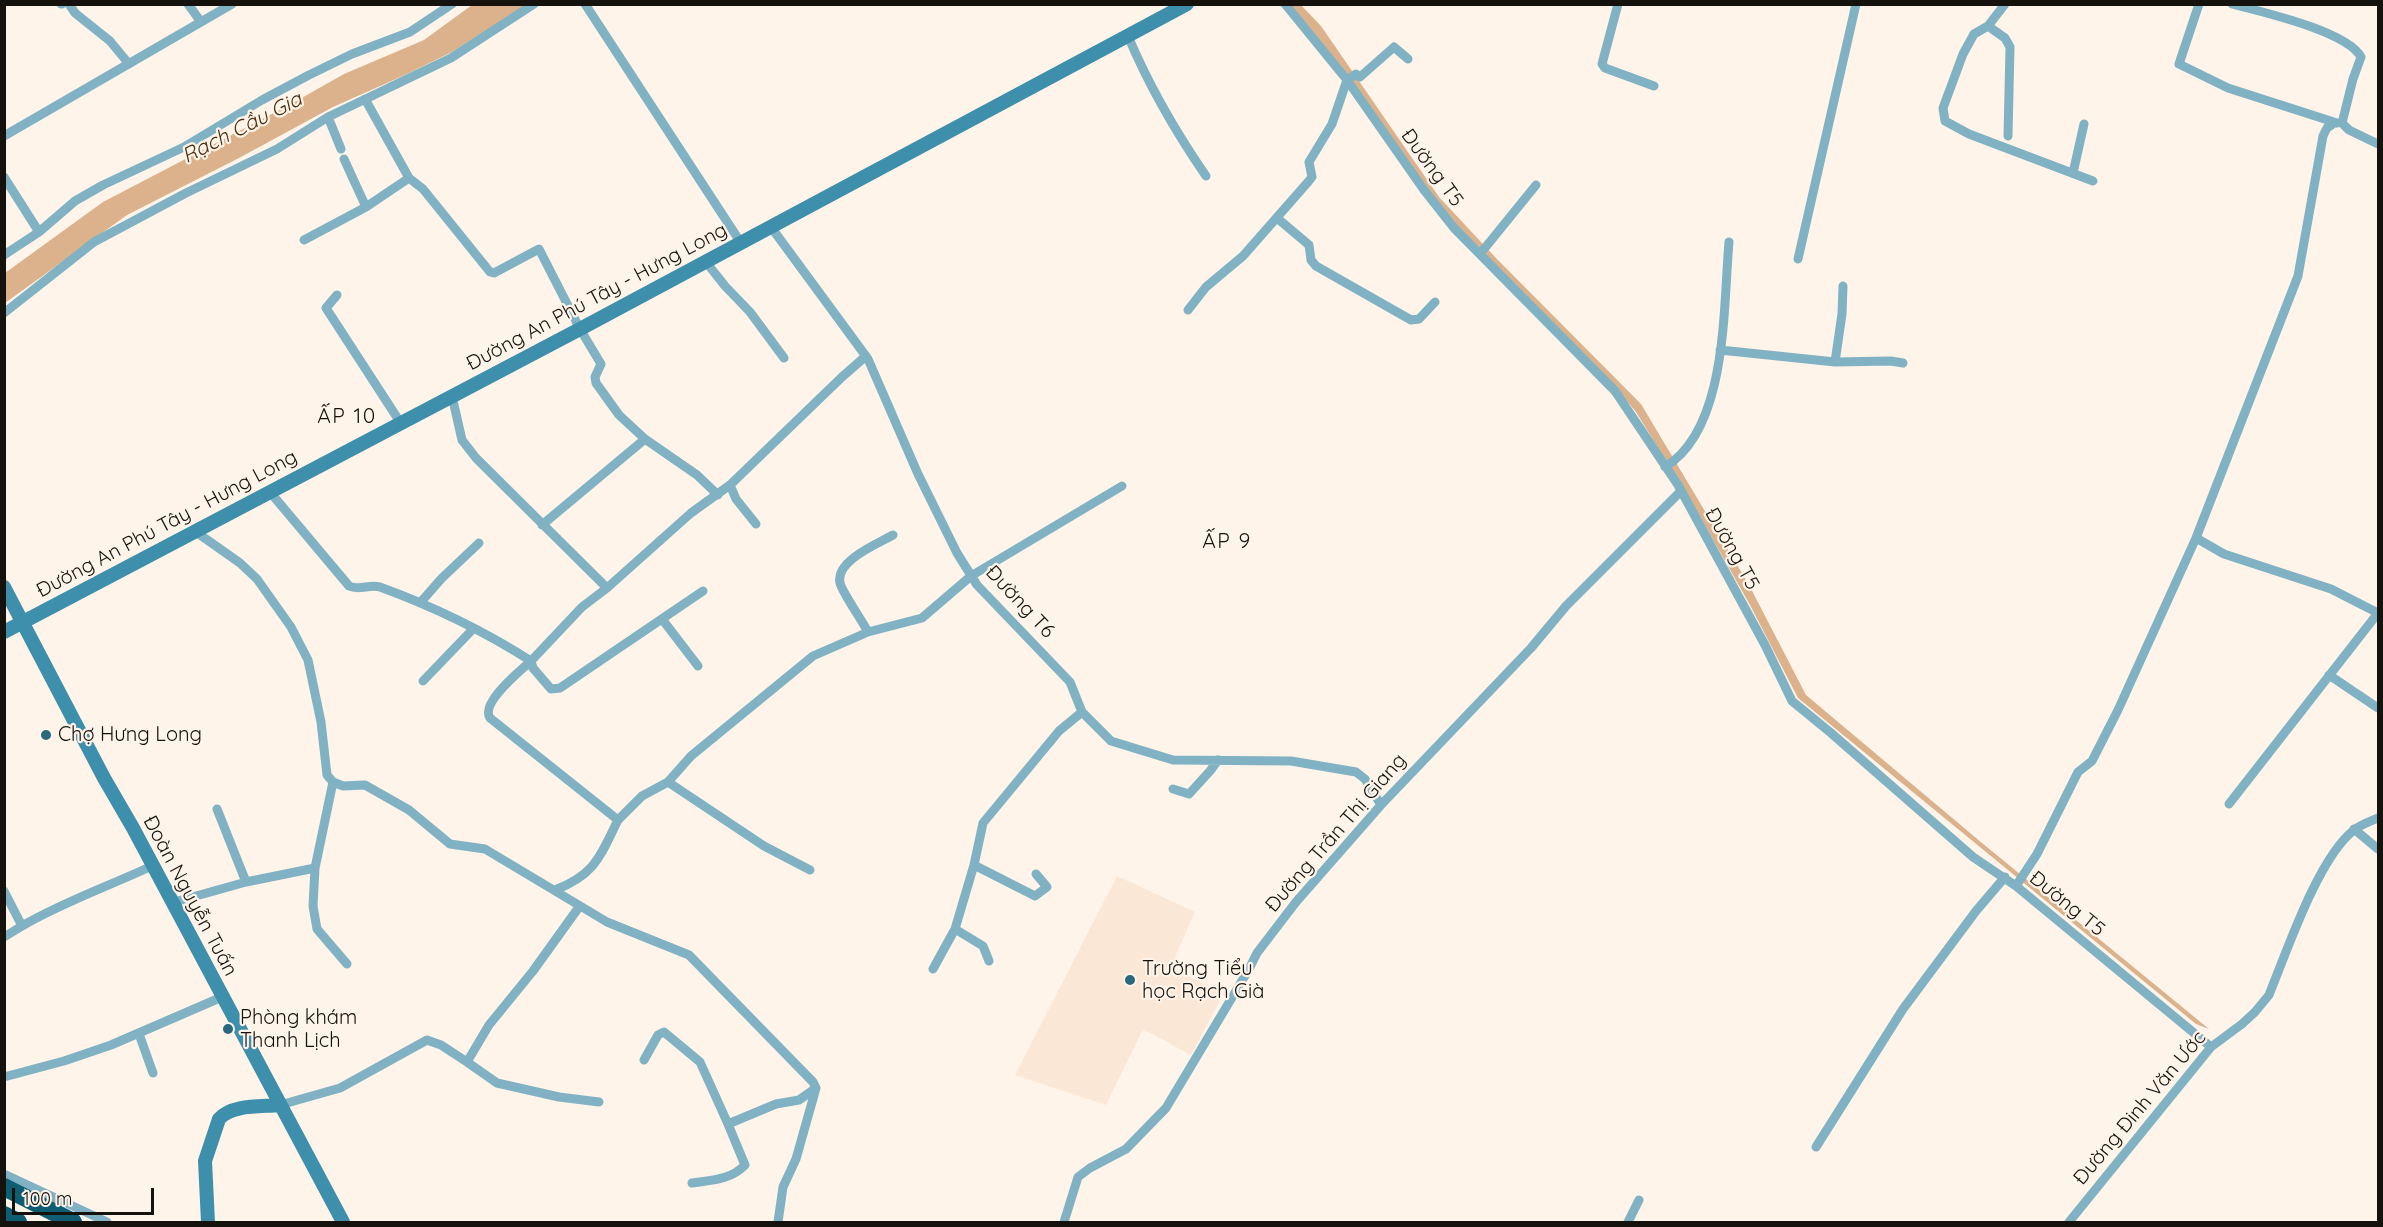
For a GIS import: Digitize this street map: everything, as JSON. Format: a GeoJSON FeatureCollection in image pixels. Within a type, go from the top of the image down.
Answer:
{"type":"FeatureCollection","features":[{"type":"Feature","properties":{"kind":"highway"},"geometry":{"type":"LineString","coordinates":[[4,1187],[73,1222]]}},
{"type":"Feature","properties":{"kind":"highway"},"geometry":{"type":"LineString","coordinates":[[4,1215],[18,1222]]}},
{"type":"Feature","properties":{"kind":"street"},"geometry":{"type":"LineString","coordinates":[[69,4],[75,13],[110,41],[129,64]]}},
{"type":"Feature","properties":{"kind":"street"},"geometry":{"type":"LineString","coordinates":[[188,4],[201,22]]}},
{"type":"Feature","properties":{"kind":"street"},"geometry":{"type":"LineString","coordinates":[[4,136],[232,4]]}},
{"type":"Feature","properties":{"kind":"street"},"geometry":{"type":"LineString","coordinates":[[4,255],[39,232],[75,201],[103,185],[184,147],[309,75],[352,54],[410,32],[452,4]]}},
{"type":"Feature","properties":{"kind":"street"},"geometry":{"type":"LineString","coordinates":[[4,313],[94,242],[186,192],[277,149],[328,117],[451,58],[534,4]]}},
{"type":"Feature","properties":{"kind":"street"},"geometry":{"type":"LineString","coordinates":[[585,4],[741,243]]}},
{"type":"Feature","properties":{"kind":"street","name":"Đường An Phú Tây - Hưng Long"},"geometry":{"type":"LineString","coordinates":[[4,632],[706,262],[1187,4]]}},
{"type":"Feature","properties":{"kind":"street","name":"Đường T5"},"geometry":{"type":"LineString","coordinates":[[1285,4],[1347,80],[1424,190],[1454,228],[1615,391],[1678,485],[1792,701],[1973,857],[2017,884],[2211,1047]]}},
{"type":"Feature","properties":{"kind":"street"},"geometry":{"type":"LineString","coordinates":[[1618,4],[1602,64],[1605,68],[1654,86]]}},
{"type":"Feature","properties":{"kind":"street"},"geometry":{"type":"LineString","coordinates":[[1798,259],[1856,4]]}},
{"type":"Feature","properties":{"kind":"street"},"geometry":{"type":"LineString","coordinates":[[2005,4],[1988,26],[1974,34],[1963,54],[1943,108],[1945,121],[1969,134],[2093,181]]}},
{"type":"Feature","properties":{"kind":"street"},"geometry":{"type":"LineString","coordinates":[[2199,4],[2179,64],[2228,88],[2338,123],[2379,144]]}},
{"type":"Feature","properties":{"kind":"street"},"geometry":{"type":"LineString","coordinates":[[2017,884],[2027,871],[2078,772],[2092,761],[2118,710],[2196,538],[2298,276],[2324,136],[2327,128],[2338,123],[2361,57],[2357,49],[2324,31],[2232,4]]}},
{"type":"Feature","properties":{"kind":"street"},"geometry":{"type":"LineString","coordinates":[[1988,26],[2005,38],[2010,47],[2008,136]]}},
{"type":"Feature","properties":{"kind":"street"},"geometry":{"type":"LineString","coordinates":[[1128,36],[1148,82],[1177,135],[1206,176]]}},
{"type":"Feature","properties":{"kind":"street"},"geometry":{"type":"LineString","coordinates":[[1188,309],[1198,295],[1243,256],[1312,177],[1309,162],[1332,124],[1347,80],[1356,74],[1360,77],[1394,46],[1408,59]]}},
{"type":"Feature","properties":{"kind":"street"},"geometry":{"type":"LineString","coordinates":[[365,99],[409,178],[423,189],[490,272],[494,273],[537,249],[540,250],[579,329],[601,364],[595,377],[596,383],[619,415],[645,439],[697,475],[718,495]]}},
{"type":"Feature","properties":{"kind":"street"},"geometry":{"type":"LineString","coordinates":[[328,117],[366,207]]}},
{"type":"Feature","properties":{"kind":"street"},"geometry":{"type":"LineString","coordinates":[[2073,173],[2084,124]]}},
{"type":"Feature","properties":{"kind":"street"},"geometry":{"type":"LineString","coordinates":[[4,177],[39,232]]}},
{"type":"Feature","properties":{"kind":"street"},"geometry":{"type":"LineString","coordinates":[[304,240],[366,207],[409,178]]}},
{"type":"Feature","properties":{"kind":"street"},"geometry":{"type":"LineString","coordinates":[[1480,255],[1536,185]]}},
{"type":"Feature","properties":{"kind":"street"},"geometry":{"type":"LineString","coordinates":[[1277,218],[1306,241],[1310,248],[1312,262],[1316,266],[1411,320],[1419,319],[1435,302]]}},
{"type":"Feature","properties":{"kind":"street","name":"Đường T6"},"geometry":{"type":"LineString","coordinates":[[771,227],[866,356],[891,407],[918,474],[957,553],[971,576],[1070,682],[1082,712],[1110,741],[1173,760],[1290,761],[1356,772],[1365,779],[1381,805]]}},
{"type":"Feature","properties":{"kind":"street"},"geometry":{"type":"LineString","coordinates":[[1666,466],[1685,451],[1705,418],[1712,400],[1720,350],[1729,242]]}},
{"type":"Feature","properties":{"kind":"street"},"geometry":{"type":"LineString","coordinates":[[706,262],[724,286],[750,312],[784,358]]}},
{"type":"Feature","properties":{"kind":"street"},"geometry":{"type":"LineString","coordinates":[[1835,362],[1842,314],[1843,286]]}},
{"type":"Feature","properties":{"kind":"street"},"geometry":{"type":"LineString","coordinates":[[337,295],[326,308],[400,422]]}},
{"type":"Feature","properties":{"kind":"street"},"geometry":{"type":"LineString","coordinates":[[1720,350],[1835,362],[1891,361],[1903,363]]}},
{"type":"Feature","properties":{"kind":"street"},"geometry":{"type":"LineString","coordinates":[[618,820],[487,713],[493,698],[582,607],[607,588],[691,513],[730,485],[866,356]]}},
{"type":"Feature","properties":{"kind":"street"},"geometry":{"type":"LineString","coordinates":[[452,396],[462,440],[476,458],[607,588]]}},
{"type":"Feature","properties":{"kind":"street"},"geometry":{"type":"LineString","coordinates":[[542,525],[645,439]]}},
{"type":"Feature","properties":{"kind":"street"},"geometry":{"type":"LineString","coordinates":[[730,485],[736,499],[756,524]]}},
{"type":"Feature","properties":{"kind":"street"},"geometry":{"type":"LineString","coordinates":[[555,890],[565,887],[592,868],[618,820],[642,796],[668,782],[691,756],[813,657],[868,632],[922,618],[971,576],[1122,486]]}},
{"type":"Feature","properties":{"kind":"street"},"geometry":{"type":"LineString","coordinates":[[270,492],[349,586],[355,589],[375,586],[420,603],[505,644],[531,660],[551,689],[560,688],[703,591]]}},
{"type":"Feature","properties":{"kind":"street","name":"Đường Trần Thị Giang"},"geometry":{"type":"LineString","coordinates":[[1064,1222],[1078,1177],[1126,1149],[1166,1108],[1228,1006],[1257,953],[1296,902],[1381,805],[1531,648],[1566,606],[1680,492]]}},
{"type":"Feature","properties":{"kind":"street"},"geometry":{"type":"LineString","coordinates":[[195,532],[240,563],[257,579],[291,627],[308,660],[321,722],[327,775],[333,782],[343,786],[365,785],[409,810],[450,844],[485,849],[607,922],[689,955],[813,1082],[816,1088],[796,1159],[783,1187],[778,1222]]}},
{"type":"Feature","properties":{"kind":"street"},"geometry":{"type":"LineString","coordinates":[[868,632],[840,585],[839,575],[848,562],[892,535]]}},
{"type":"Feature","properties":{"kind":"street"},"geometry":{"type":"LineString","coordinates":[[2196,538],[2224,554],[2331,589],[2378,613],[2229,804]]}},
{"type":"Feature","properties":{"kind":"street"},"geometry":{"type":"LineString","coordinates":[[420,603],[442,578],[479,543]]}},
{"type":"Feature","properties":{"kind":"street","name":"Đoàn Nguyễn Tuấn"},"geometry":{"type":"LineString","coordinates":[[4,586],[100,770],[343,1222]]}},
{"type":"Feature","properties":{"kind":"street"},"geometry":{"type":"LineString","coordinates":[[662,619],[698,666]]}},
{"type":"Feature","properties":{"kind":"street"},"geometry":{"type":"LineString","coordinates":[[423,681],[473,629]]}},
{"type":"Feature","properties":{"kind":"street"},"geometry":{"type":"LineString","coordinates":[[2330,675],[2379,708]]}},
{"type":"Feature","properties":{"kind":"street"},"geometry":{"type":"LineString","coordinates":[[933,969],[955,929],[974,865],[983,823],[988,814],[1059,731],[1082,712]]}},
{"type":"Feature","properties":{"kind":"street"},"geometry":{"type":"LineString","coordinates":[[1173,789],[1189,794],[1218,760]]}},
{"type":"Feature","properties":{"kind":"street"},"geometry":{"type":"LineString","coordinates":[[333,782],[315,868],[313,906],[317,930],[347,964]]}},
{"type":"Feature","properties":{"kind":"street"},"geometry":{"type":"LineString","coordinates":[[668,782],[764,846],[810,870]]}},
{"type":"Feature","properties":{"kind":"street"},"geometry":{"type":"LineString","coordinates":[[217,809],[246,882]]}},
{"type":"Feature","properties":{"kind":"street","name":"Đường Đinh Văn Ước"},"geometry":{"type":"LineString","coordinates":[[2070,1222],[2211,1047],[2242,1024],[2269,995],[2320,876],[2337,848],[2354,829],[2379,818]]}},
{"type":"Feature","properties":{"kind":"street"},"geometry":{"type":"LineString","coordinates":[[2354,829],[2379,849]]}},
{"type":"Feature","properties":{"kind":"street"},"geometry":{"type":"LineString","coordinates":[[974,865],[1035,896],[1047,886],[1036,874]]}},
{"type":"Feature","properties":{"kind":"street"},"geometry":{"type":"LineString","coordinates":[[4,937],[48,910],[101,890],[152,866]]}},
{"type":"Feature","properties":{"kind":"street"},"geometry":{"type":"LineString","coordinates":[[171,903],[246,882],[315,868]]}},
{"type":"Feature","properties":{"kind":"street"},"geometry":{"type":"LineString","coordinates":[[1816,1147],[1903,1009],[1976,911],[2005,877]]}},
{"type":"Feature","properties":{"kind":"street"},"geometry":{"type":"LineString","coordinates":[[4,891],[22,926]]}},
{"type":"Feature","properties":{"kind":"street"},"geometry":{"type":"LineString","coordinates":[[467,1062],[489,1025],[533,971],[579,907]]}},
{"type":"Feature","properties":{"kind":"street"},"geometry":{"type":"LineString","coordinates":[[955,929],[983,946],[989,961]]}},
{"type":"Feature","properties":{"kind":"street"},"geometry":{"type":"LineString","coordinates":[[4,1077],[64,1061],[139,1034],[222,997]]}},
{"type":"Feature","properties":{"kind":"street"},"geometry":{"type":"LineString","coordinates":[[644,1060],[658,1035],[664,1032],[700,1062],[745,1165],[727,1177],[692,1183]]}},
{"type":"Feature","properties":{"kind":"street"},"geometry":{"type":"LineString","coordinates":[[139,1034],[153,1073]]}},
{"type":"Feature","properties":{"kind":"street"},"geometry":{"type":"LineString","coordinates":[[208,1222],[205,1161],[219,1119],[224,1114],[232,1110],[280,1105],[339,1088],[425,1040],[441,1045],[497,1083],[559,1097],[599,1102]]}},
{"type":"Feature","properties":{"kind":"street"},"geometry":{"type":"LineString","coordinates":[[728,1124],[776,1104],[799,1100],[816,1088]]}},
{"type":"Feature","properties":{"kind":"street"},"geometry":{"type":"LineString","coordinates":[[4,1174],[107,1222]]}},
{"type":"Feature","properties":{"kind":"street"},"geometry":{"type":"LineString","coordinates":[[1628,1222],[1639,1200]]}},
{"type":"Feature","properties":{"kind":"shaded area"},"geometry":{"type":"Polygon","coordinates":[[[472,5],[526,5],[452,52],[333,107],[127,215],[5,303],[5,273],[103,202],[344,74],[424,40],[472,5]]]}},
{"type":"Feature","properties":{"kind":"shaded area"},"geometry":{"type":"Polygon","coordinates":[[[1288,5],[1301,5],[1321,26],[1439,197],[1495,257],[1641,404],[1749,585],[1806,695],[2209,1029],[2196,1024],[1798,698],[1750,605],[1695,508],[1636,412],[1613,384],[1451,220],[1288,5]]]}},
{"type":"Feature","properties":{"kind":"shaded area","name":"Trường Tiểu học Rạch Già"},"geometry":{"type":"Polygon","coordinates":[[[1117,876],[1195,912],[1170,968],[1224,993],[1191,1055],[1143,1029],[1106,1105],[1015,1075],[1117,876]]]}},
{"type":"Feature","properties":{"kind":"place","name":"Chợ Hưng Long"},"geometry":{"type":"Point","coordinates":[46,735]}},
{"type":"Feature","properties":{"kind":"place","name":"Trường Tiểu học Rạch Già"},"geometry":{"type":"Point","coordinates":[1130,980]}},
{"type":"Feature","properties":{"kind":"place","name":"Phòng khám Thanh Lịch"},"geometry":{"type":"Point","coordinates":[228,1029]}},
{"type":"Feature","properties":{"kind":"district","name":"ẤP 10"},"geometry":{"type":"Point","coordinates":[347,417]}},
{"type":"Feature","properties":{"kind":"district","name":"ẤP 9"},"geometry":{"type":"Point","coordinates":[1227,542]}},
{"type":"Feature","properties":{"kind":"water label","name":"Rạch Cầu Gia"},"geometry":{"type":"Point","coordinates":[242,128]}}]}
